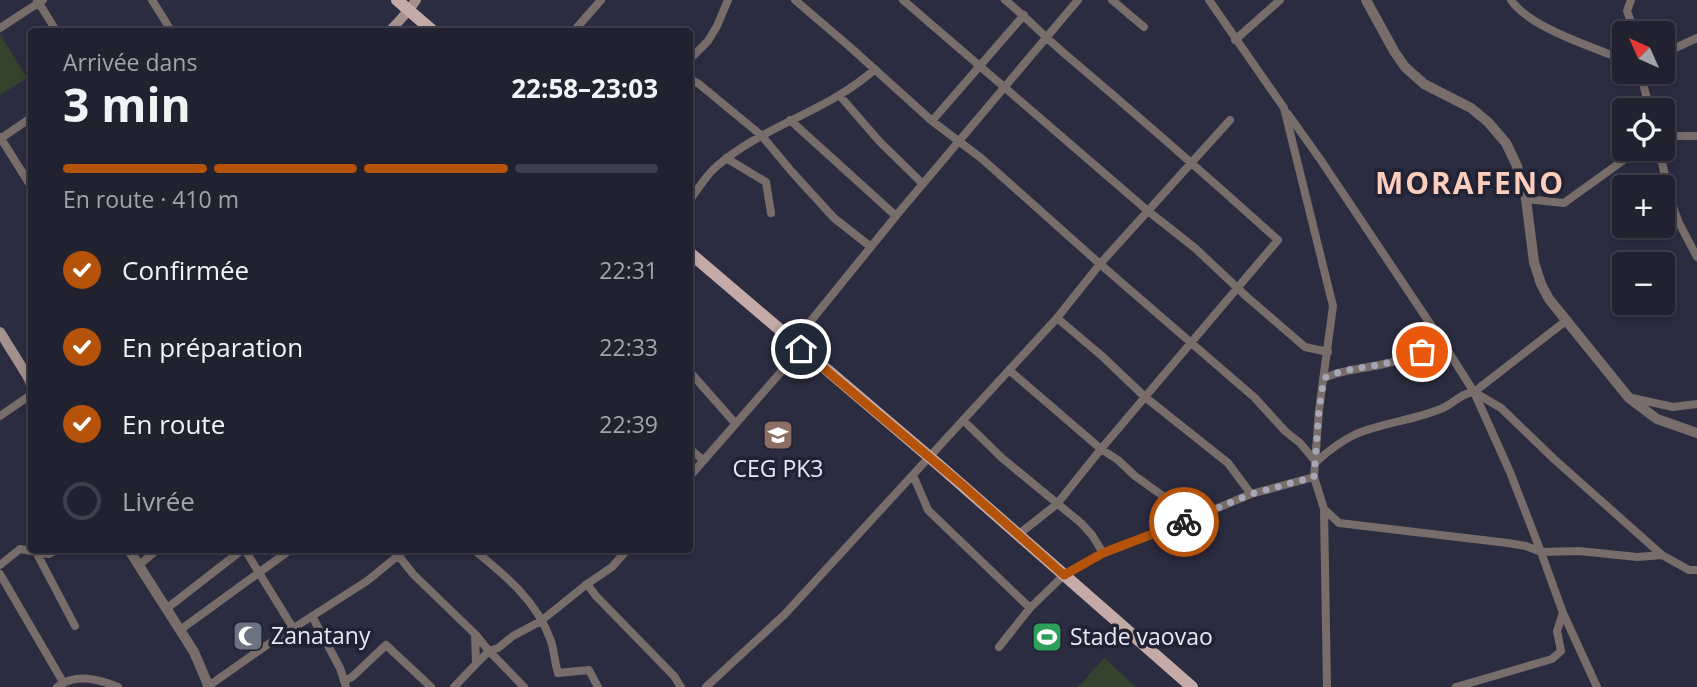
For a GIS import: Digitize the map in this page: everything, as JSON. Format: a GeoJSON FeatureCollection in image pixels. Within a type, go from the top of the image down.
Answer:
{"type":"FeatureCollection","features":[{"type":"Feature","properties":{"kind":"main road"},"geometry":{"type":"LineString","coordinates":[[397,0],[413,5],[431,28]]}},
{"type":"Feature","properties":{"kind":"main road"},"geometry":{"type":"LineString","coordinates":[[393,28],[413,5]]}},
{"type":"Feature","properties":{"kind":"main road"},"geometry":{"type":"LineString","coordinates":[[693,256],[930,457],[1192,687]]}},
{"type":"Feature","properties":{"kind":"main road"},"geometry":{"type":"LineString","coordinates":[[0,332],[28,377]]}},
{"type":"Feature","properties":{"kind":"street"},"geometry":{"type":"LineString","coordinates":[[152,0],[170,28]]}},
{"type":"Feature","properties":{"kind":"street"},"geometry":{"type":"LineString","coordinates":[[576,28],[601,0]]}},
{"type":"Feature","properties":{"kind":"street"},"geometry":{"type":"LineString","coordinates":[[693,56],[708,41],[728,0]]}},
{"type":"Feature","properties":{"kind":"street"},"geometry":{"type":"LineString","coordinates":[[795,0],[932,121],[981,158],[1255,398],[1316,462]]}},
{"type":"Feature","properties":{"kind":"street"},"geometry":{"type":"LineString","coordinates":[[903,0],[1148,211],[1195,248],[1305,347],[1328,352]]}},
{"type":"Feature","properties":{"kind":"street"},"geometry":{"type":"LineString","coordinates":[[1005,0],[1278,240],[1101,449],[1058,504],[1019,534]]}},
{"type":"Feature","properties":{"kind":"street"},"geometry":{"type":"LineString","coordinates":[[693,472],[797,346],[895,216],[1078,0]]}},
{"type":"Feature","properties":{"kind":"street"},"geometry":{"type":"LineString","coordinates":[[1112,0],[1144,27]]}},
{"type":"Feature","properties":{"kind":"street"},"geometry":{"type":"LineString","coordinates":[[1209,0],[1320,159],[1474,392],[1510,472],[1563,613],[1597,687]]}},
{"type":"Feature","properties":{"kind":"street"},"geometry":{"type":"LineString","coordinates":[[1235,40],[1280,0]]}},
{"type":"Feature","properties":{"kind":"street"},"geometry":{"type":"LineString","coordinates":[[1366,0],[1405,67],[1424,84],[1471,108],[1488,122],[1506,143],[1517,166],[1526,199],[1534,262],[1549,299],[1629,398],[1657,419],[1697,433]]}},
{"type":"Feature","properties":{"kind":"street"},"geometry":{"type":"LineString","coordinates":[[1511,0],[1517,8],[1548,28],[1612,55]]}},
{"type":"Feature","properties":{"kind":"street"},"geometry":{"type":"LineString","coordinates":[[1631,21],[1628,11],[1632,0]]}},
{"type":"Feature","properties":{"kind":"street"},"geometry":{"type":"LineString","coordinates":[[0,28],[40,1],[55,28]]}},
{"type":"Feature","properties":{"kind":"street"},"geometry":{"type":"LineString","coordinates":[[932,121],[1024,15]]}},
{"type":"Feature","properties":{"kind":"street"},"geometry":{"type":"LineString","coordinates":[[1675,48],[1697,38]]}},
{"type":"Feature","properties":{"kind":"street"},"geometry":{"type":"LineString","coordinates":[[693,196],[714,168],[726,159],[790,120],[840,96],[875,69]]}},
{"type":"Feature","properties":{"kind":"street"},"geometry":{"type":"LineString","coordinates":[[693,81],[762,136],[834,218],[871,247]]}},
{"type":"Feature","properties":{"kind":"street"},"geometry":{"type":"LineString","coordinates":[[840,96],[880,142],[923,184]]}},
{"type":"Feature","properties":{"kind":"street"},"geometry":{"type":"LineString","coordinates":[[1284,108],[1333,306],[1319,410],[1314,477],[1324,509],[1327,687],[1335,687]]}},
{"type":"Feature","properties":{"kind":"street"},"geometry":{"type":"LineString","coordinates":[[28,120],[0,138],[28,182]]}},
{"type":"Feature","properties":{"kind":"street"},"geometry":{"type":"LineString","coordinates":[[790,120],[895,216]]}},
{"type":"Feature","properties":{"kind":"street"},"geometry":{"type":"LineString","coordinates":[[706,687],[785,614],[1056,318],[1100,264],[1230,120]]}},
{"type":"Feature","properties":{"kind":"street"},"geometry":{"type":"LineString","coordinates":[[1675,136],[1697,136]]}},
{"type":"Feature","properties":{"kind":"street"},"geometry":{"type":"LineString","coordinates":[[726,159],[766,183],[771,213]]}},
{"type":"Feature","properties":{"kind":"street"},"geometry":{"type":"LineString","coordinates":[[1526,199],[1564,203],[1622,161]]}},
{"type":"Feature","properties":{"kind":"street"},"geometry":{"type":"LineString","coordinates":[[1662,161],[1679,223],[1697,257]]}},
{"type":"Feature","properties":{"kind":"street"},"geometry":{"type":"LineString","coordinates":[[1056,318],[1102,356],[1145,397],[1228,463],[1251,494]]}},
{"type":"Feature","properties":{"kind":"street"},"geometry":{"type":"LineString","coordinates":[[1316,462],[1356,434],[1418,417],[1474,392],[1567,320]]}},
{"type":"Feature","properties":{"kind":"street"},"geometry":{"type":"LineString","coordinates":[[1324,378],[1333,373],[1398,360],[1443,343]]}},
{"type":"Feature","properties":{"kind":"street"},"geometry":{"type":"LineString","coordinates":[[0,355],[11,349]]}},
{"type":"Feature","properties":{"kind":"street"},"geometry":{"type":"LineString","coordinates":[[1009,370],[1189,520]]}},
{"type":"Feature","properties":{"kind":"street"},"geometry":{"type":"LineString","coordinates":[[693,375],[735,423]]}},
{"type":"Feature","properties":{"kind":"street"},"geometry":{"type":"LineString","coordinates":[[1474,392],[1501,408],[1662,555],[1689,570],[1697,570]]}},
{"type":"Feature","properties":{"kind":"street"},"geometry":{"type":"LineString","coordinates":[[0,416],[28,397]]}},
{"type":"Feature","properties":{"kind":"street"},"geometry":{"type":"LineString","coordinates":[[1629,398],[1673,407],[1697,404]]}},
{"type":"Feature","properties":{"kind":"street"},"geometry":{"type":"LineString","coordinates":[[963,420],[1002,458],[1092,535],[1103,553]]}},
{"type":"Feature","properties":{"kind":"street"},"geometry":{"type":"LineString","coordinates":[[693,452],[703,460]]}},
{"type":"Feature","properties":{"kind":"street"},"geometry":{"type":"LineString","coordinates":[[913,475],[928,510],[1030,608]]}},
{"type":"Feature","properties":{"kind":"street"},"geometry":{"type":"LineString","coordinates":[[999,647],[1030,608],[1064,575],[1103,553],[1251,494],[1314,477]]}},
{"type":"Feature","properties":{"kind":"street"},"geometry":{"type":"LineString","coordinates":[[1324,509],[1339,523],[1508,543],[1541,552],[1579,551],[1637,557],[1662,555]]}},
{"type":"Feature","properties":{"kind":"street"},"geometry":{"type":"LineString","coordinates":[[0,565],[20,550],[28,551]]}},
{"type":"Feature","properties":{"kind":"street"},"geometry":{"type":"LineString","coordinates":[[37,553],[75,626]]}},
{"type":"Feature","properties":{"kind":"street"},"geometry":{"type":"LineString","coordinates":[[131,553],[194,652],[208,687],[367,581],[400,553]]}},
{"type":"Feature","properties":{"kind":"street"},"geometry":{"type":"LineString","coordinates":[[139,565],[153,553]]}},
{"type":"Feature","properties":{"kind":"street"},"geometry":{"type":"LineString","coordinates":[[166,609],[240,553]]}},
{"type":"Feature","properties":{"kind":"street"},"geometry":{"type":"LineString","coordinates":[[246,553],[293,628]]}},
{"type":"Feature","properties":{"kind":"street"},"geometry":{"type":"LineString","coordinates":[[180,630],[286,553]]}},
{"type":"Feature","properties":{"kind":"street"},"geometry":{"type":"LineString","coordinates":[[402,553],[414,575],[475,634],[524,687]]}},
{"type":"Feature","properties":{"kind":"street"},"geometry":{"type":"LineString","coordinates":[[478,553],[524,594],[551,642],[558,673],[589,670],[598,687]]}},
{"type":"Feature","properties":{"kind":"street"},"geometry":{"type":"LineString","coordinates":[[454,687],[489,652],[541,621],[612,567],[624,553]]}},
{"type":"Feature","properties":{"kind":"street"},"geometry":{"type":"LineString","coordinates":[[0,574],[60,685],[89,678],[118,687]]}},
{"type":"Feature","properties":{"kind":"street"},"geometry":{"type":"LineString","coordinates":[[587,584],[674,676],[681,687]]}},
{"type":"Feature","properties":{"kind":"street"},"geometry":{"type":"LineString","coordinates":[[1456,687],[1552,659],[1561,651],[1557,631],[1563,613]]}},
{"type":"Feature","properties":{"kind":"street"},"geometry":{"type":"LineString","coordinates":[[312,616],[340,668],[345,684],[387,645],[431,687]]}},
{"type":"Feature","properties":{"kind":"street"},"geometry":{"type":"LineString","coordinates":[[475,634],[476,664]]}},
{"type":"Feature","properties":{"kind":"green space"},"geometry":{"type":"Polygon","coordinates":[[[0,34],[27,78],[0,95],[0,34]]]}},
{"type":"Feature","properties":{"kind":"green space"},"geometry":{"type":"Polygon","coordinates":[[[1104,658],[1136,687],[1078,687],[1104,658]]]}},
{"type":"Feature","properties":{"kind":"way so far"},"geometry":{"type":"LineString","coordinates":[[1184,522],[1251,494],[1314,477],[1324,378],[1333,373],[1378,365],[1422,352]]}},
{"type":"Feature","properties":{"kind":"place","name":"CEG PK3"},"geometry":{"type":"Point","coordinates":[778,435]}},
{"type":"Feature","properties":{"kind":"place","name":"Zanatany"},"geometry":{"type":"Point","coordinates":[248,636]}},
{"type":"Feature","properties":{"kind":"place","name":"Stade vaovao"},"geometry":{"type":"Point","coordinates":[1047,637]}},
{"type":"Feature","properties":{"kind":"district","name":"MORAFENO"},"geometry":{"type":"Point","coordinates":[1470,184]}},
{"type":"Feature","properties":{"kind":"route"},"geometry":{"type":"LineString","coordinates":[[801,349],[1064,575],[1103,553],[1184,522]]}}]}
